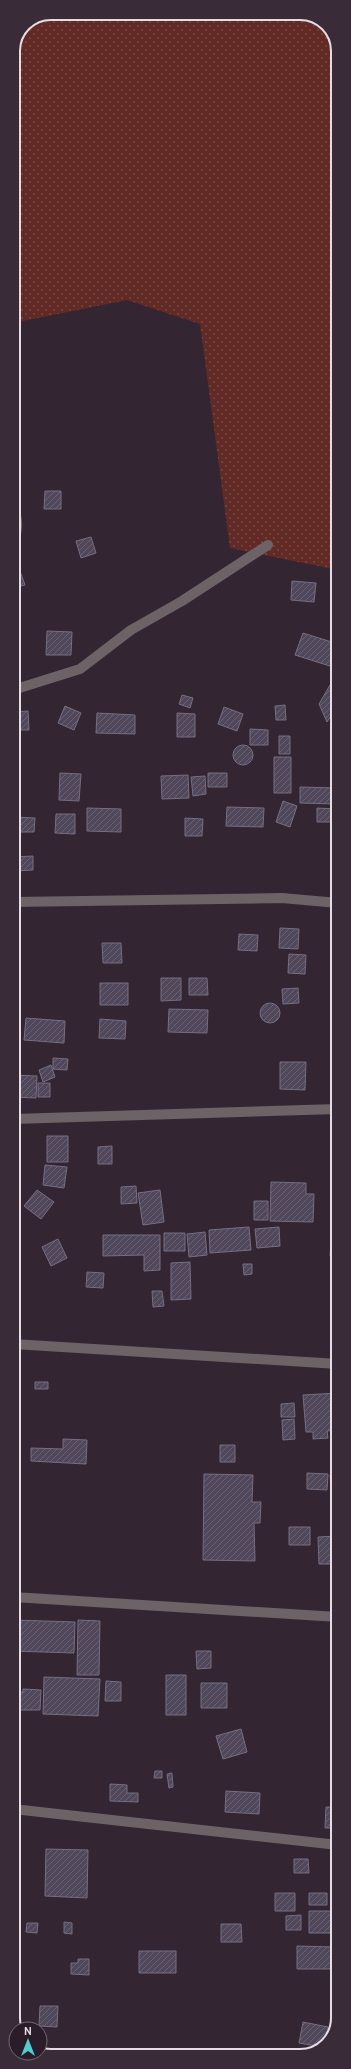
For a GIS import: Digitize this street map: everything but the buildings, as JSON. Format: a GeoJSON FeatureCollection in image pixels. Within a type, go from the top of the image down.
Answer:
{"type":"FeatureCollection","features":[{"type":"Feature","properties":{"kind":"street"},"geometry":{"type":"LineString","coordinates":[[20,688],[80,669],[131,630],[182,601],[268,545]]}},
{"type":"Feature","properties":{"kind":"street"},"geometry":{"type":"LineString","coordinates":[[20,902],[282,898],[331,902]]}},
{"type":"Feature","properties":{"kind":"street"},"geometry":{"type":"LineString","coordinates":[[20,1119],[331,1109]]}},
{"type":"Feature","properties":{"kind":"street"},"geometry":{"type":"LineString","coordinates":[[20,1344],[331,1364]]}},
{"type":"Feature","properties":{"kind":"street"},"geometry":{"type":"LineString","coordinates":[[20,1597],[331,1616]]}},
{"type":"Feature","properties":{"kind":"street"},"geometry":{"type":"LineString","coordinates":[[20,1811],[331,1844]]}},
{"type":"Feature","properties":{"kind":"shaded area"},"geometry":{"type":"Polygon","coordinates":[[[51,20],[302,20],[315,24],[325,32],[331,47],[331,569],[230,548],[200,324],[127,300],[20,322],[20,51],[22,39],[25,34],[39,22],[51,20]]]}}]}
